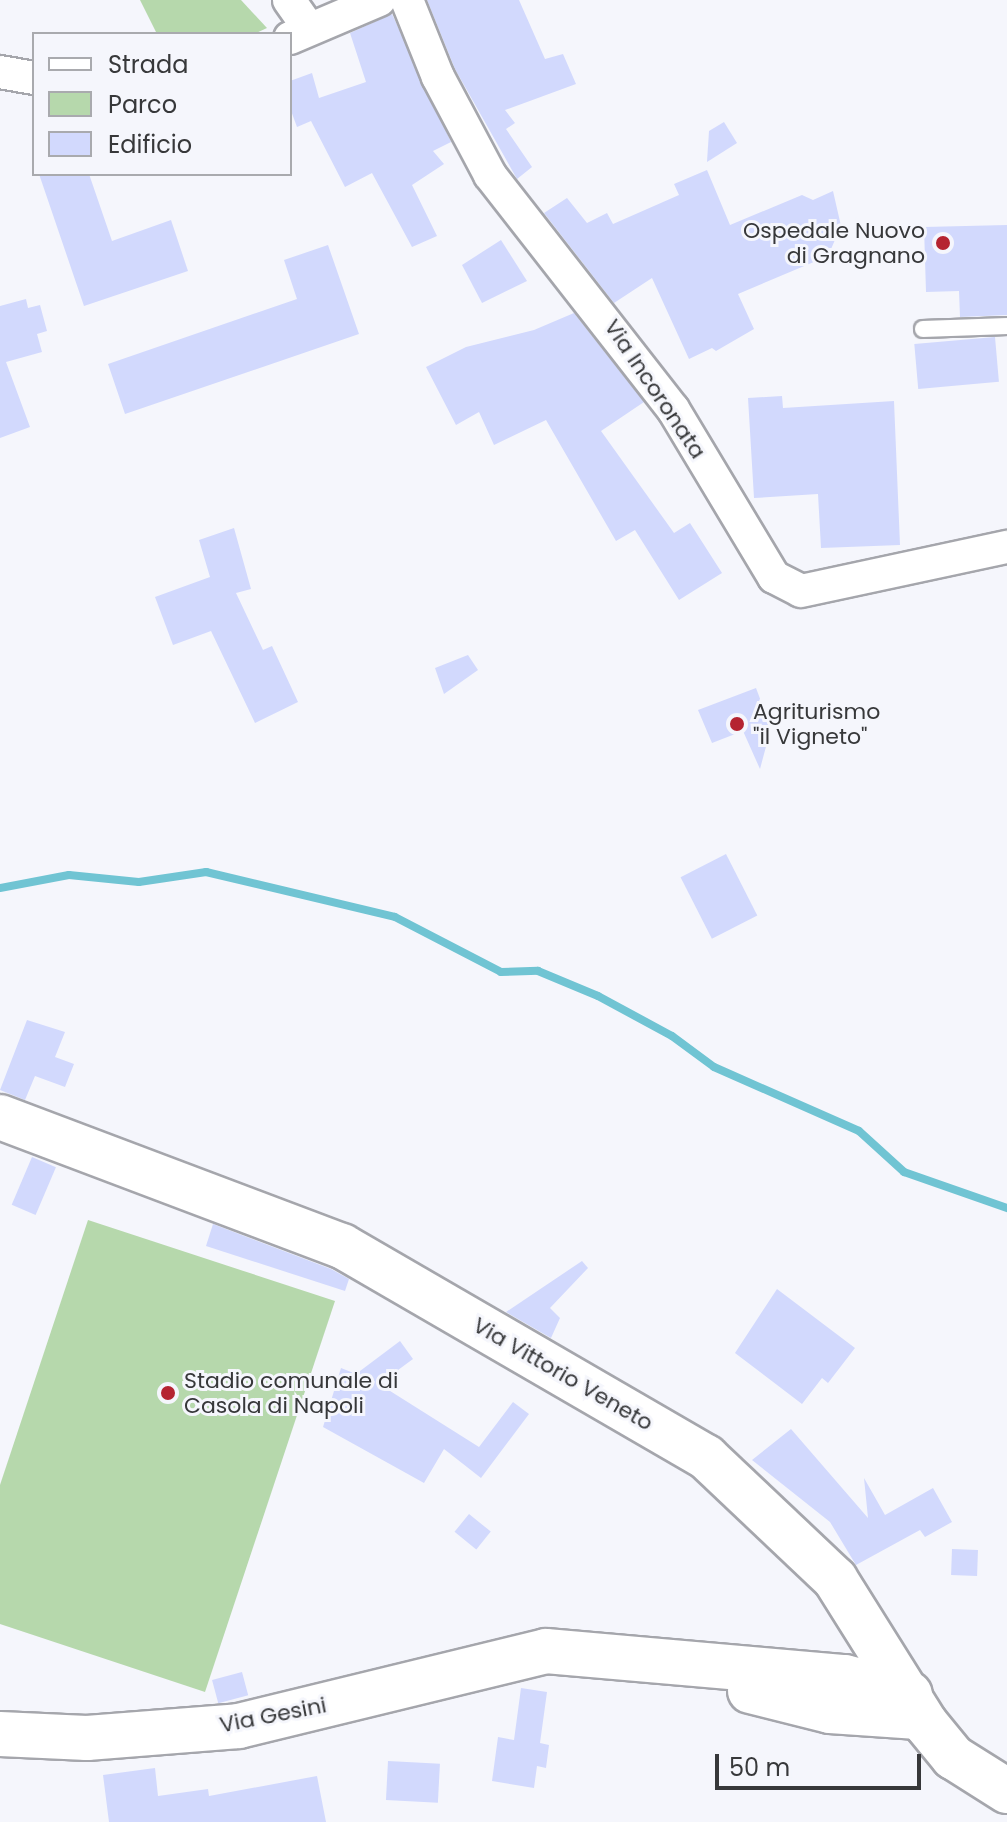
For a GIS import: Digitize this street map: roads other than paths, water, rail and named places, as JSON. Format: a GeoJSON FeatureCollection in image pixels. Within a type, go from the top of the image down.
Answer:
{"type":"FeatureCollection","features":[{"type":"Feature","properties":{"kind":"street"},"geometry":{"type":"LineString","coordinates":[[289,0],[300,33],[379,0]]}},
{"type":"Feature","properties":{"kind":"street","name":"Via Incoronata"},"geometry":{"type":"LineString","coordinates":[[407,0],[438,77],[490,175],[673,409],[774,577],[801,591],[1007,547]]}},
{"type":"Feature","properties":{"kind":"street"},"geometry":{"type":"LineString","coordinates":[[0,72],[32,78]]}},
{"type":"Feature","properties":{"kind":"street","name":"Via Vittorio Veneto"},"geometry":{"type":"LineString","coordinates":[[0,1117],[342,1246],[706,1457],[835,1579],[916,1706],[953,1757],[1007,1791]]}},
{"type":"Feature","properties":{"kind":"street","name":"Via Gesini"},"geometry":{"type":"LineString","coordinates":[[0,1734],[87,1738],[239,1726],[493,1661],[546,1651],[845,1677],[916,1706]]}},
{"type":"Feature","properties":{"kind":"street"},"geometry":{"type":"LineString","coordinates":[[493,1661],[752,1691],[830,1711],[953,1757]]}},
{"type":"Feature","properties":{"kind":"street"},"geometry":{"type":"LineString","coordinates":[[830,1711],[916,1706]]}},
{"type":"Feature","properties":{"kind":"lane"},"geometry":{"type":"LineString","coordinates":[[923,329],[1007,326]]}},
{"type":"Feature","properties":{"kind":"waterway"},"geometry":{"type":"LineString","coordinates":[[0,888],[69,875],[139,882],[206,872],[395,917],[501,972],[538,971],[598,996],[672,1036],[714,1067],[859,1131],[904,1172],[1007,1208]]}},
{"type":"Feature","properties":{"kind":"place","name":"Ospedale Nuovo di Gragnano"},"geometry":{"type":"Point","coordinates":[943,243]}},
{"type":"Feature","properties":{"kind":"place","name":"Agriturismo \"il Vigneto\""},"geometry":{"type":"Point","coordinates":[737,724]}},
{"type":"Feature","properties":{"kind":"place","name":"Stadio comunale di Casola di Napoli"},"geometry":{"type":"Point","coordinates":[168,1393]}}]}
